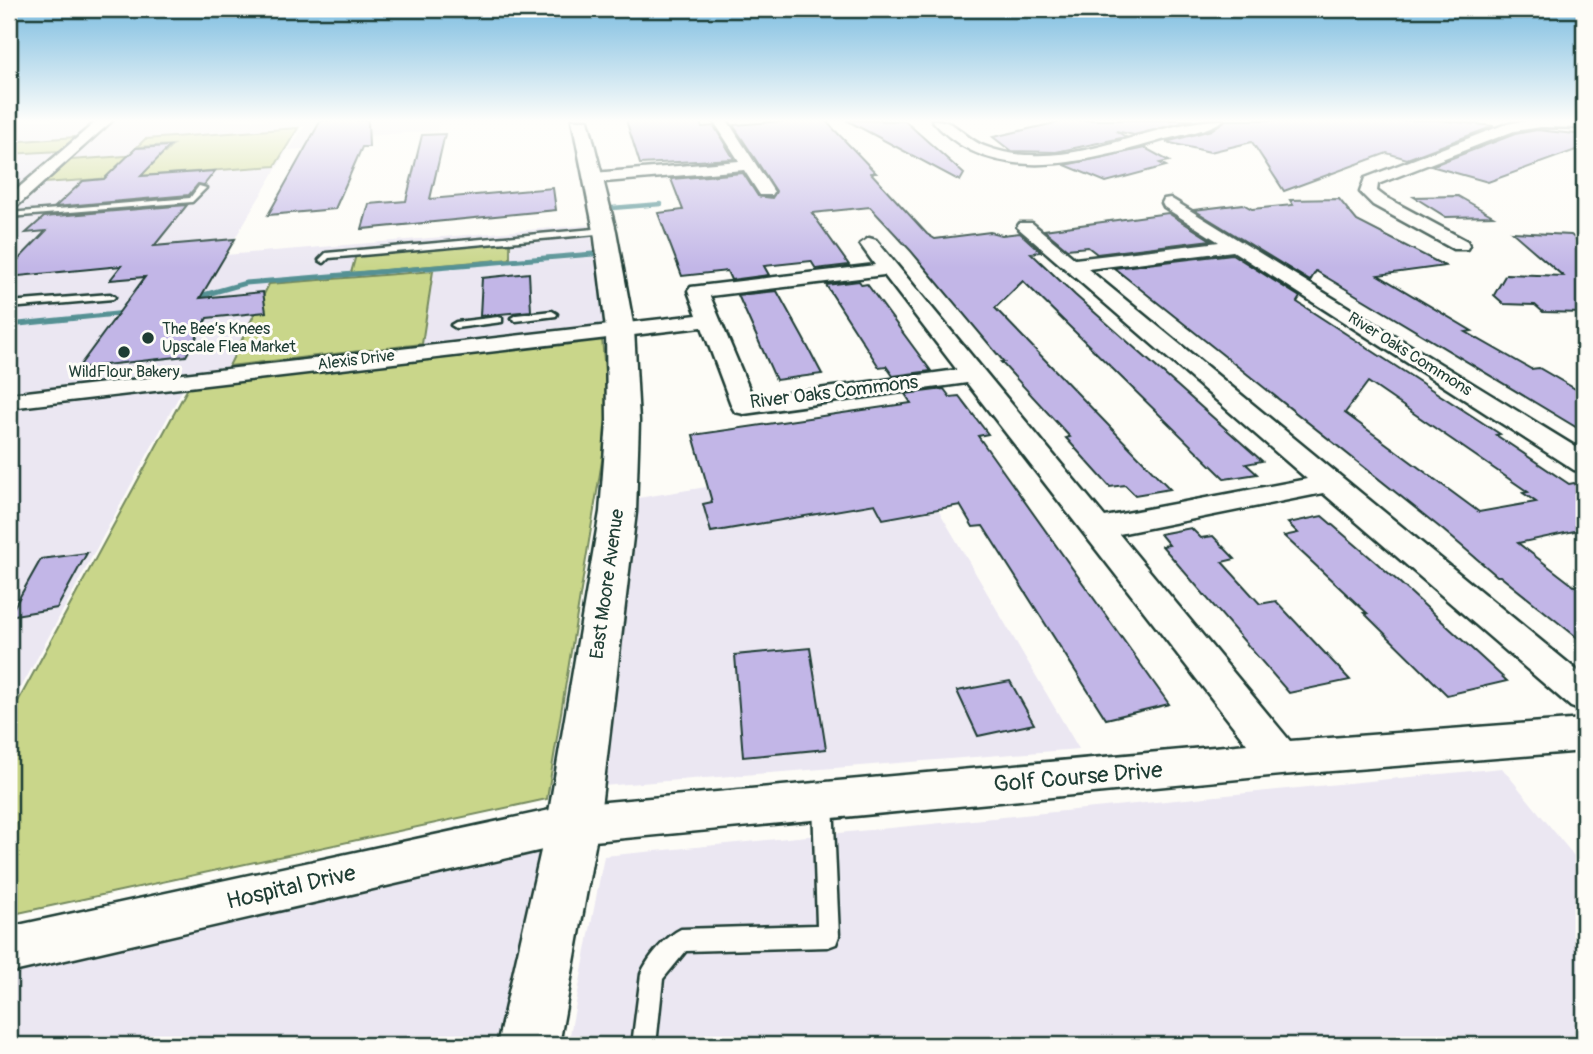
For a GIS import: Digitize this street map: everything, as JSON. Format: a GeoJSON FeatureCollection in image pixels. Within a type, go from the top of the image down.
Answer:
{"type":"FeatureCollection","features":[{"type":"Feature","properties":{"kind":"street"},"geometry":{"type":"LineString","coordinates":[[9,204],[49,169]]}},
{"type":"Feature","properties":{"kind":"street","name":"East Moore Avenue"},"geometry":{"type":"LineString","coordinates":[[528,1045],[573,824],[618,512],[623,421],[620,329],[605,231],[591,169]]}},
{"type":"Feature","properties":{"kind":"street"},"geometry":{"type":"LineString","coordinates":[[593,178],[691,169]]}},
{"type":"Feature","properties":{"kind":"street"},"geometry":{"type":"LineString","coordinates":[[752,169],[766,192]]}},
{"type":"Feature","properties":{"kind":"street"},"geometry":{"type":"LineString","coordinates":[[1403,169],[1371,181],[1368,192],[1379,201],[1460,245]]}},
{"type":"Feature","properties":{"kind":"street","name":"River Oaks Commons"},"geometry":{"type":"LineString","coordinates":[[1170,203],[1584,464]]}},
{"type":"Feature","properties":{"kind":"street"},"geometry":{"type":"LineString","coordinates":[[1026,228],[1584,697]]}},
{"type":"Feature","properties":{"kind":"street"},"geometry":{"type":"LineString","coordinates":[[869,244],[1281,758]]}},
{"type":"Feature","properties":{"kind":"street"},"geometry":{"type":"LineString","coordinates":[[1071,265],[1236,244]]}},
{"type":"Feature","properties":{"kind":"street","name":"River Oaks Commons"},"geometry":{"type":"LineString","coordinates":[[889,269],[698,291],[744,407],[974,374]]}},
{"type":"Feature","properties":{"kind":"street"},"geometry":{"type":"LineString","coordinates":[[620,329],[710,320]]}},
{"type":"Feature","properties":{"kind":"street","name":"Alexis Drive"},"geometry":{"type":"LineString","coordinates":[[9,401],[620,329]]}},
{"type":"Feature","properties":{"kind":"street"},"geometry":{"type":"LineString","coordinates":[[1097,528],[1330,483]]}},
{"type":"Feature","properties":{"kind":"street","name":"Golf Course Drive"},"geometry":{"type":"LineString","coordinates":[[573,824],[1281,758],[1584,735]]}},
{"type":"Feature","properties":{"kind":"street","name":"Hospital Drive"},"geometry":{"type":"LineString","coordinates":[[9,950],[573,824]]}},
{"type":"Feature","properties":{"kind":"lane"},"geometry":{"type":"LineString","coordinates":[[9,215],[192,200],[202,188]]}},
{"type":"Feature","properties":{"kind":"lane"},"geometry":{"type":"LineString","coordinates":[[324,260],[326,256],[605,231]]}},
{"type":"Feature","properties":{"kind":"lane"},"geometry":{"type":"LineString","coordinates":[[9,305],[110,298]]}},
{"type":"Feature","properties":{"kind":"lane"},"geometry":{"type":"LineString","coordinates":[[516,318],[552,314]]}},
{"type":"Feature","properties":{"kind":"lane"},"geometry":{"type":"LineString","coordinates":[[456,324],[498,320]]}},
{"type":"Feature","properties":{"kind":"lane"},"geometry":{"type":"LineString","coordinates":[[644,1045],[652,974],[681,940],[828,936],[823,801]]}},
{"type":"Feature","properties":{"kind":"shaded area"},"geometry":{"type":"Polygon","coordinates":[[[9,169],[40,169],[9,195],[9,169]]]}},
{"type":"Feature","properties":{"kind":"shaded area"},"geometry":{"type":"Polygon","coordinates":[[[59,169],[276,169],[225,255],[589,225],[608,324],[9,394],[9,213],[59,169]]]}},
{"type":"Feature","properties":{"kind":"shaded area"},"geometry":{"type":"Polygon","coordinates":[[[184,387],[9,710],[9,408],[184,387]]]}},
{"type":"Feature","properties":{"kind":"shaded area"},"geometry":{"type":"Polygon","coordinates":[[[906,455],[1079,749],[602,786],[638,498],[906,455]]]}},
{"type":"Feature","properties":{"kind":"shaded area"},"geometry":{"type":"Polygon","coordinates":[[[1502,768],[1584,868],[1584,1045],[568,1045],[604,856],[1502,768]]]}},
{"type":"Feature","properties":{"kind":"shaded area"},"geometry":{"type":"Polygon","coordinates":[[[547,847],[502,1045],[9,1045],[9,968],[547,847]]]}},
{"type":"Feature","properties":{"kind":"green space"},"geometry":{"type":"Polygon","coordinates":[[[60,169],[232,169],[44,183],[60,169]]]}},
{"type":"Feature","properties":{"kind":"green space"},"geometry":{"type":"Polygon","coordinates":[[[510,242],[510,259],[351,273],[356,255],[510,242]]]}},
{"type":"Feature","properties":{"kind":"green space"},"geometry":{"type":"Polygon","coordinates":[[[433,271],[422,344],[229,366],[269,284],[433,271]]]}},
{"type":"Feature","properties":{"kind":"green space"},"geometry":{"type":"Polygon","coordinates":[[[602,338],[609,418],[547,799],[9,915],[9,718],[189,386],[602,338]]]}},
{"type":"Feature","properties":{"kind":"building"},"geometry":{"type":"Polygon","coordinates":[[[114,169],[148,169],[141,176],[215,171],[204,185],[198,184],[189,195],[55,207],[83,181],[104,179],[114,169]]]}},
{"type":"Feature","properties":{"kind":"building"},"geometry":{"type":"Polygon","coordinates":[[[294,169],[352,169],[335,209],[268,215],[294,169]]]}},
{"type":"Feature","properties":{"kind":"building"},"geometry":{"type":"Polygon","coordinates":[[[414,169],[437,169],[430,199],[553,188],[556,210],[362,229],[369,204],[406,201],[414,169]]]}},
{"type":"Feature","properties":{"kind":"building"},"geometry":{"type":"Polygon","coordinates":[[[762,169],[872,169],[876,173],[871,173],[927,234],[935,239],[990,232],[1002,235],[1020,233],[1041,252],[1031,253],[1075,295],[1262,461],[1246,464],[1257,474],[1225,479],[1023,281],[995,308],[1170,489],[1135,495],[1125,485],[1110,487],[1066,438],[1070,437],[1001,362],[1004,362],[911,251],[870,207],[812,213],[849,265],[816,269],[811,261],[764,266],[769,275],[731,280],[727,271],[682,276],[658,213],[683,210],[671,179],[743,173],[758,196],[772,198],[776,191],[762,169]]]}},
{"type":"Feature","properties":{"kind":"building"},"geometry":{"type":"Polygon","coordinates":[[[938,169],[959,169],[964,174],[960,181],[938,169]]]}},
{"type":"Feature","properties":{"kind":"building"},"geometry":{"type":"Polygon","coordinates":[[[1075,169],[1154,169],[1106,182],[1075,169]]]}},
{"type":"Feature","properties":{"kind":"building"},"geometry":{"type":"Polygon","coordinates":[[[1270,169],[1343,169],[1284,191],[1270,169]]]}},
{"type":"Feature","properties":{"kind":"building"},"geometry":{"type":"Polygon","coordinates":[[[1442,169],[1523,169],[1488,182],[1442,169]]]}},
{"type":"Feature","properties":{"kind":"building"},"geometry":{"type":"Polygon","coordinates":[[[1458,196],[1493,216],[1446,217],[1414,197],[1458,196]]]}},
{"type":"Feature","properties":{"kind":"building"},"geometry":{"type":"Polygon","coordinates":[[[1339,199],[1357,221],[1445,266],[1378,275],[1472,331],[1466,332],[1531,369],[1539,368],[1584,394],[1584,432],[1316,271],[1310,281],[1194,210],[1243,204],[1252,209],[1293,205],[1290,200],[1339,199]]]}},
{"type":"Feature","properties":{"kind":"building"},"geometry":{"type":"Polygon","coordinates":[[[187,205],[154,246],[235,239],[200,298],[263,292],[266,312],[207,318],[186,356],[78,368],[145,277],[110,280],[121,266],[9,277],[9,269],[46,231],[26,233],[44,217],[187,205]]]}},
{"type":"Feature","properties":{"kind":"building"},"geometry":{"type":"Polygon","coordinates":[[[1168,213],[1211,240],[1097,254],[1088,247],[1067,249],[1044,230],[1168,213]]]}},
{"type":"Feature","properties":{"kind":"building"},"geometry":{"type":"Polygon","coordinates":[[[1512,232],[1571,235],[1584,246],[1584,313],[1543,312],[1535,305],[1504,304],[1494,295],[1506,274],[1563,276],[1512,232]]]}},
{"type":"Feature","properties":{"kind":"building"},"geometry":{"type":"Polygon","coordinates":[[[1232,254],[1300,297],[1297,302],[1500,434],[1496,435],[1569,484],[1574,483],[1584,490],[1584,529],[1518,543],[1574,586],[1584,583],[1584,643],[1497,576],[1114,268],[1232,254]],[[1368,382],[1345,413],[1479,512],[1536,502],[1523,493],[1528,492],[1368,382]]]}},
{"type":"Feature","properties":{"kind":"building"},"geometry":{"type":"Polygon","coordinates":[[[529,273],[531,311],[480,316],[482,278],[529,273]]]}},
{"type":"Feature","properties":{"kind":"building"},"geometry":{"type":"Polygon","coordinates":[[[859,281],[862,285],[867,284],[931,371],[893,376],[886,366],[879,367],[826,285],[859,281]]]}},
{"type":"Feature","properties":{"kind":"building"},"geometry":{"type":"Polygon","coordinates":[[[777,291],[822,374],[776,380],[738,295],[777,291]]]}},
{"type":"Feature","properties":{"kind":"building"},"geometry":{"type":"Polygon","coordinates":[[[944,389],[950,397],[959,396],[988,434],[978,436],[1169,704],[1106,719],[983,526],[973,527],[960,505],[883,519],[875,504],[711,532],[703,504],[712,502],[693,435],[911,403],[905,394],[944,389]]]}},
{"type":"Feature","properties":{"kind":"building"},"geometry":{"type":"Polygon","coordinates":[[[1322,516],[1507,681],[1447,695],[1364,613],[1367,613],[1284,536],[1298,533],[1288,523],[1322,516]]]}},
{"type":"Feature","properties":{"kind":"building"},"geometry":{"type":"Polygon","coordinates":[[[1191,528],[1201,538],[1213,536],[1235,559],[1222,562],[1260,604],[1276,601],[1350,680],[1289,693],[1162,546],[1169,545],[1160,534],[1191,528]]]}},
{"type":"Feature","properties":{"kind":"building"},"geometry":{"type":"Polygon","coordinates":[[[87,553],[57,608],[9,616],[41,559],[87,553]]]}},
{"type":"Feature","properties":{"kind":"building"},"geometry":{"type":"Polygon","coordinates":[[[810,648],[826,749],[743,757],[735,655],[810,648]]]}},
{"type":"Feature","properties":{"kind":"building"},"geometry":{"type":"Polygon","coordinates":[[[1010,681],[1034,724],[978,736],[957,691],[1010,681]]]}},
{"type":"Feature","properties":{"kind":"waterway"},"geometry":{"type":"LineString","coordinates":[[612,208],[661,204]]}},
{"type":"Feature","properties":{"kind":"waterway"},"geometry":{"type":"LineString","coordinates":[[193,298],[246,283],[593,254]]}},
{"type":"Feature","properties":{"kind":"waterway"},"geometry":{"type":"LineString","coordinates":[[9,325],[126,313]]}},
{"type":"Feature","properties":{"kind":"place","name":"The Bee’s Knees Upscale Flea Market"},"geometry":{"type":"Point","coordinates":[148,338]}},
{"type":"Feature","properties":{"kind":"place","name":"WildFlour Bakery"},"geometry":{"type":"Point","coordinates":[124,352]}}]}
